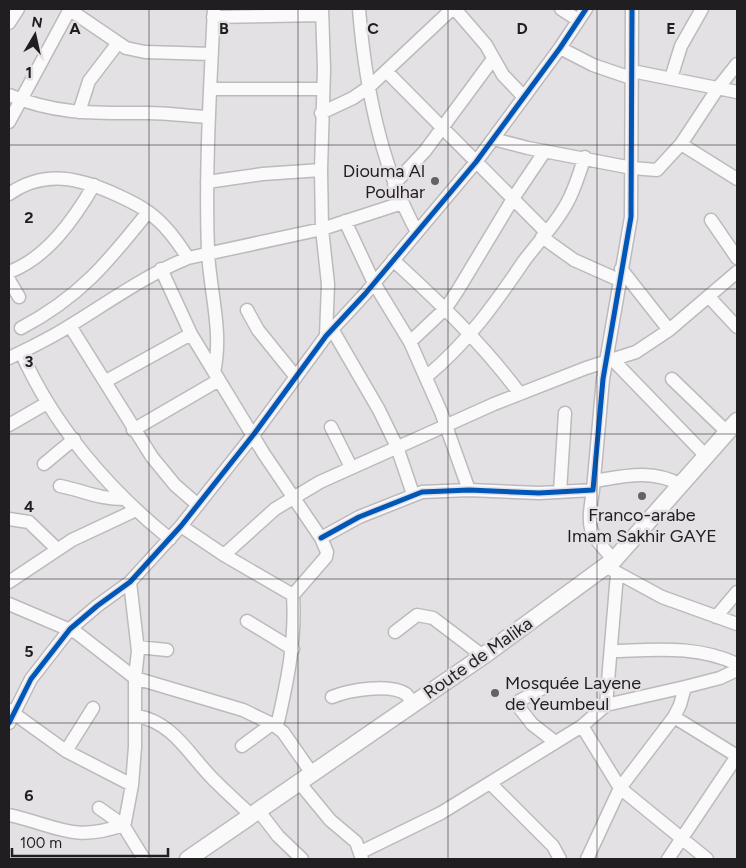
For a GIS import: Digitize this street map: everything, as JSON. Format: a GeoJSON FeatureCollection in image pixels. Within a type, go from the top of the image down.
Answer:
{"type":"FeatureCollection","features":[{"type":"Feature","properties":{"kind":"main road","name":"Route de Malika"},"geometry":{"type":"LineString","coordinates":[[188,859],[612,567],[733,427]]}},
{"type":"Feature","properties":{"kind":"street"},"geometry":{"type":"LineString","coordinates":[[9,23],[18,9]]}},
{"type":"Feature","properties":{"kind":"street"},"geometry":{"type":"LineString","coordinates":[[9,122],[14,97],[70,9],[118,43],[145,52],[212,54]]}},
{"type":"Feature","properties":{"kind":"street"},"geometry":{"type":"LineString","coordinates":[[359,9],[369,87],[394,184],[417,232]]}},
{"type":"Feature","properties":{"kind":"street"},"geometry":{"type":"LineString","coordinates":[[321,113],[353,98],[369,87],[454,9],[486,45],[493,59],[524,98]]}},
{"type":"Feature","properties":{"kind":"street"},"geometry":{"type":"LineString","coordinates":[[561,9],[578,20]]}},
{"type":"Feature","properties":{"kind":"street"},"geometry":{"type":"LineString","coordinates":[[132,785],[66,751],[10,716],[31,679],[70,629],[130,582],[181,526],[254,434],[329,332],[374,283],[476,162],[560,48],[586,9]]}},
{"type":"Feature","properties":{"kind":"street"},"geometry":{"type":"LineString","coordinates":[[632,9],[631,217],[620,274],[589,514],[590,531],[612,567],[669,600],[737,624]]}},
{"type":"Feature","properties":{"kind":"street"},"geometry":{"type":"LineString","coordinates":[[671,78],[681,46],[702,9]]}},
{"type":"Feature","properties":{"kind":"street"},"geometry":{"type":"LineString","coordinates":[[216,376],[217,326],[208,254],[207,182],[213,13],[322,12],[322,229],[328,284],[329,332],[379,410],[397,447],[413,494]]}},
{"type":"Feature","properties":{"kind":"street"},"geometry":{"type":"LineString","coordinates":[[79,112],[89,81],[118,43]]}},
{"type":"Feature","properties":{"kind":"street"},"geometry":{"type":"LineString","coordinates":[[560,48],[599,67],[631,75],[671,78],[737,92]]}},
{"type":"Feature","properties":{"kind":"street"},"geometry":{"type":"LineString","coordinates":[[394,184],[442,128],[493,59]]}},
{"type":"Feature","properties":{"kind":"street"},"geometry":{"type":"LineString","coordinates":[[493,139],[632,168],[657,170],[681,144],[718,88],[737,64]]}},
{"type":"Feature","properties":{"kind":"street"},"geometry":{"type":"LineString","coordinates":[[386,71],[476,162],[514,197],[544,234],[574,260],[620,274],[669,330]]}},
{"type":"Feature","properties":{"kind":"street"},"geometry":{"type":"LineString","coordinates":[[210,90],[323,90]]}},
{"type":"Feature","properties":{"kind":"street"},"geometry":{"type":"LineString","coordinates":[[14,97],[79,112],[161,113],[209,118]]}},
{"type":"Feature","properties":{"kind":"street"},"geometry":{"type":"LineString","coordinates":[[681,144],[737,179]]}},
{"type":"Feature","properties":{"kind":"street"},"geometry":{"type":"LineString","coordinates":[[410,342],[446,308],[476,263],[514,197],[545,151]]}},
{"type":"Feature","properties":{"kind":"street"},"geometry":{"type":"LineString","coordinates":[[426,377],[446,360],[470,335],[501,297],[567,203],[585,157]]}},
{"type":"Feature","properties":{"kind":"street"},"geometry":{"type":"LineString","coordinates":[[207,182],[263,174],[321,170]]}},
{"type":"Feature","properties":{"kind":"street"},"geometry":{"type":"LineString","coordinates":[[9,194],[19,187],[46,178],[73,178],[94,185],[148,212],[175,239],[188,258]]}},
{"type":"Feature","properties":{"kind":"street"},"geometry":{"type":"LineString","coordinates":[[9,272],[32,260],[52,242],[75,214],[94,185]]}},
{"type":"Feature","properties":{"kind":"street"},"geometry":{"type":"LineString","coordinates":[[9,358],[70,326],[161,269],[188,258],[322,229],[402,203]]}},
{"type":"Feature","properties":{"kind":"street"},"geometry":{"type":"LineString","coordinates":[[21,328],[47,314],[94,277],[148,212]]}},
{"type":"Feature","properties":{"kind":"street"},"geometry":{"type":"LineString","coordinates":[[712,220],[737,258]]}},
{"type":"Feature","properties":{"kind":"street"},"geometry":{"type":"LineString","coordinates":[[345,221],[374,283],[410,342],[460,462],[468,490]]}},
{"type":"Feature","properties":{"kind":"street"},"geometry":{"type":"LineString","coordinates":[[393,260],[446,308],[494,360],[520,394]]}},
{"type":"Feature","properties":{"kind":"street"},"geometry":{"type":"LineString","coordinates":[[161,269],[191,334],[254,434],[264,454],[321,538],[328,552],[326,557],[293,596],[295,625],[293,649],[274,725],[242,746]]}},
{"type":"Feature","properties":{"kind":"street"},"geometry":{"type":"LineString","coordinates":[[224,555],[254,525],[294,497],[351,467],[520,394],[586,368],[636,352],[669,330],[737,272]]}},
{"type":"Feature","properties":{"kind":"street"},"geometry":{"type":"LineString","coordinates":[[9,280],[19,297]]}},
{"type":"Feature","properties":{"kind":"street"},"geometry":{"type":"LineString","coordinates":[[709,297],[737,327]]}},
{"type":"Feature","properties":{"kind":"street"},"geometry":{"type":"LineString","coordinates":[[246,310],[258,330],[296,377]]}},
{"type":"Feature","properties":{"kind":"street"},"geometry":{"type":"LineString","coordinates":[[70,326],[106,381],[133,430],[167,476],[198,504]]}},
{"type":"Feature","properties":{"kind":"street"},"geometry":{"type":"LineString","coordinates":[[106,381],[191,334]]}},
{"type":"Feature","properties":{"kind":"street"},"geometry":{"type":"LineString","coordinates":[[21,352],[36,385],[74,439],[125,499],[170,539]]}},
{"type":"Feature","properties":{"kind":"street"},"geometry":{"type":"LineString","coordinates":[[609,362],[707,456]]}},
{"type":"Feature","properties":{"kind":"street"},"geometry":{"type":"LineString","coordinates":[[133,430],[216,376]]}},
{"type":"Feature","properties":{"kind":"street"},"geometry":{"type":"LineString","coordinates":[[672,379],[733,427]]}},
{"type":"Feature","properties":{"kind":"street"},"geometry":{"type":"LineString","coordinates":[[9,425],[47,403]]}},
{"type":"Feature","properties":{"kind":"street"},"geometry":{"type":"LineString","coordinates":[[560,492],[565,413]]}},
{"type":"Feature","properties":{"kind":"street"},"geometry":{"type":"LineString","coordinates":[[331,427],[351,467]]}},
{"type":"Feature","properties":{"kind":"street"},"geometry":{"type":"LineString","coordinates":[[44,464],[74,439]]}},
{"type":"Feature","properties":{"kind":"street"},"geometry":{"type":"LineString","coordinates":[[321,538],[359,517],[413,494],[431,491],[560,492],[640,474],[653,474],[681,485]]}},
{"type":"Feature","properties":{"kind":"street"},"geometry":{"type":"LineString","coordinates":[[60,486],[83,491],[104,499],[125,499]]}},
{"type":"Feature","properties":{"kind":"street"},"geometry":{"type":"LineString","coordinates":[[9,582],[57,549],[136,510]]}},
{"type":"Feature","properties":{"kind":"street"},"geometry":{"type":"LineString","coordinates":[[9,519],[29,522],[57,549]]}},
{"type":"Feature","properties":{"kind":"street"},"geometry":{"type":"LineString","coordinates":[[181,526],[224,555],[293,596]]}},
{"type":"Feature","properties":{"kind":"street"},"geometry":{"type":"LineString","coordinates":[[606,704],[612,651],[612,567]]}},
{"type":"Feature","properties":{"kind":"street"},"geometry":{"type":"LineString","coordinates":[[123,825],[132,785],[136,716],[135,678],[138,647],[130,582]]}},
{"type":"Feature","properties":{"kind":"street"},"geometry":{"type":"LineString","coordinates":[[716,617],[737,592]]}},
{"type":"Feature","properties":{"kind":"street"},"geometry":{"type":"LineString","coordinates":[[9,604],[70,629],[135,678],[243,710],[274,725],[283,732],[305,777],[330,820],[356,842],[362,855],[441,813],[490,783],[582,726],[606,704],[720,678],[737,670]]}},
{"type":"Feature","properties":{"kind":"street"},"geometry":{"type":"LineString","coordinates":[[395,632],[418,616],[433,618],[483,656]]}},
{"type":"Feature","properties":{"kind":"street"},"geometry":{"type":"LineString","coordinates":[[246,621],[293,649]]}},
{"type":"Feature","properties":{"kind":"street"},"geometry":{"type":"LineString","coordinates":[[138,647],[167,650]]}},
{"type":"Feature","properties":{"kind":"street"},"geometry":{"type":"LineString","coordinates":[[612,651],[688,650],[720,656],[737,664]]}},
{"type":"Feature","properties":{"kind":"street"},"geometry":{"type":"LineString","coordinates":[[545,687],[519,700],[518,706],[532,724],[555,742]]}},
{"type":"Feature","properties":{"kind":"street"},"geometry":{"type":"LineString","coordinates":[[587,859],[620,788],[674,716],[680,706],[685,687]]}},
{"type":"Feature","properties":{"kind":"street"},"geometry":{"type":"LineString","coordinates":[[332,697],[360,689],[390,690],[406,694],[414,703]]}},
{"type":"Feature","properties":{"kind":"street"},"geometry":{"type":"LineString","coordinates":[[66,751],[93,708]]}},
{"type":"Feature","properties":{"kind":"street"},"geometry":{"type":"LineString","coordinates":[[136,716],[149,718],[171,731],[213,779],[254,812],[302,859]]}},
{"type":"Feature","properties":{"kind":"street"},"geometry":{"type":"LineString","coordinates":[[668,859],[737,756],[674,716]]}},
{"type":"Feature","properties":{"kind":"street"},"geometry":{"type":"LineString","coordinates":[[582,726],[620,788],[707,859]]}},
{"type":"Feature","properties":{"kind":"street"},"geometry":{"type":"LineString","coordinates":[[490,783],[553,846],[560,859]]}},
{"type":"Feature","properties":{"kind":"street"},"geometry":{"type":"LineString","coordinates":[[99,808],[123,825],[144,859]]}},
{"type":"Feature","properties":{"kind":"street"},"geometry":{"type":"LineString","coordinates":[[9,815],[50,828],[81,834],[99,833],[123,825]]}},
{"type":"Feature","properties":{"kind":"cycle path"},"geometry":{"type":"LineString","coordinates":[[9,723],[31,679],[70,629],[130,582],[181,526],[254,434],[326,336],[365,294],[476,162],[560,48],[586,9]]}},
{"type":"Feature","properties":{"kind":"cycle path"},"geometry":{"type":"LineString","coordinates":[[321,538],[359,517],[422,492],[469,490],[539,493],[593,490],[603,379],[631,217],[632,9]]}},
{"type":"Feature","properties":{"kind":"place","name":"Diouma Al Poulhar"},"geometry":{"type":"Point","coordinates":[435,181]}},
{"type":"Feature","properties":{"kind":"place","name":"Franco-arabe Imam Sakhir GAYE"},"geometry":{"type":"Point","coordinates":[642,496]}},
{"type":"Feature","properties":{"kind":"place","name":"Mosquée Layene de Yeumbeul"},"geometry":{"type":"Point","coordinates":[495,693]}}]}
